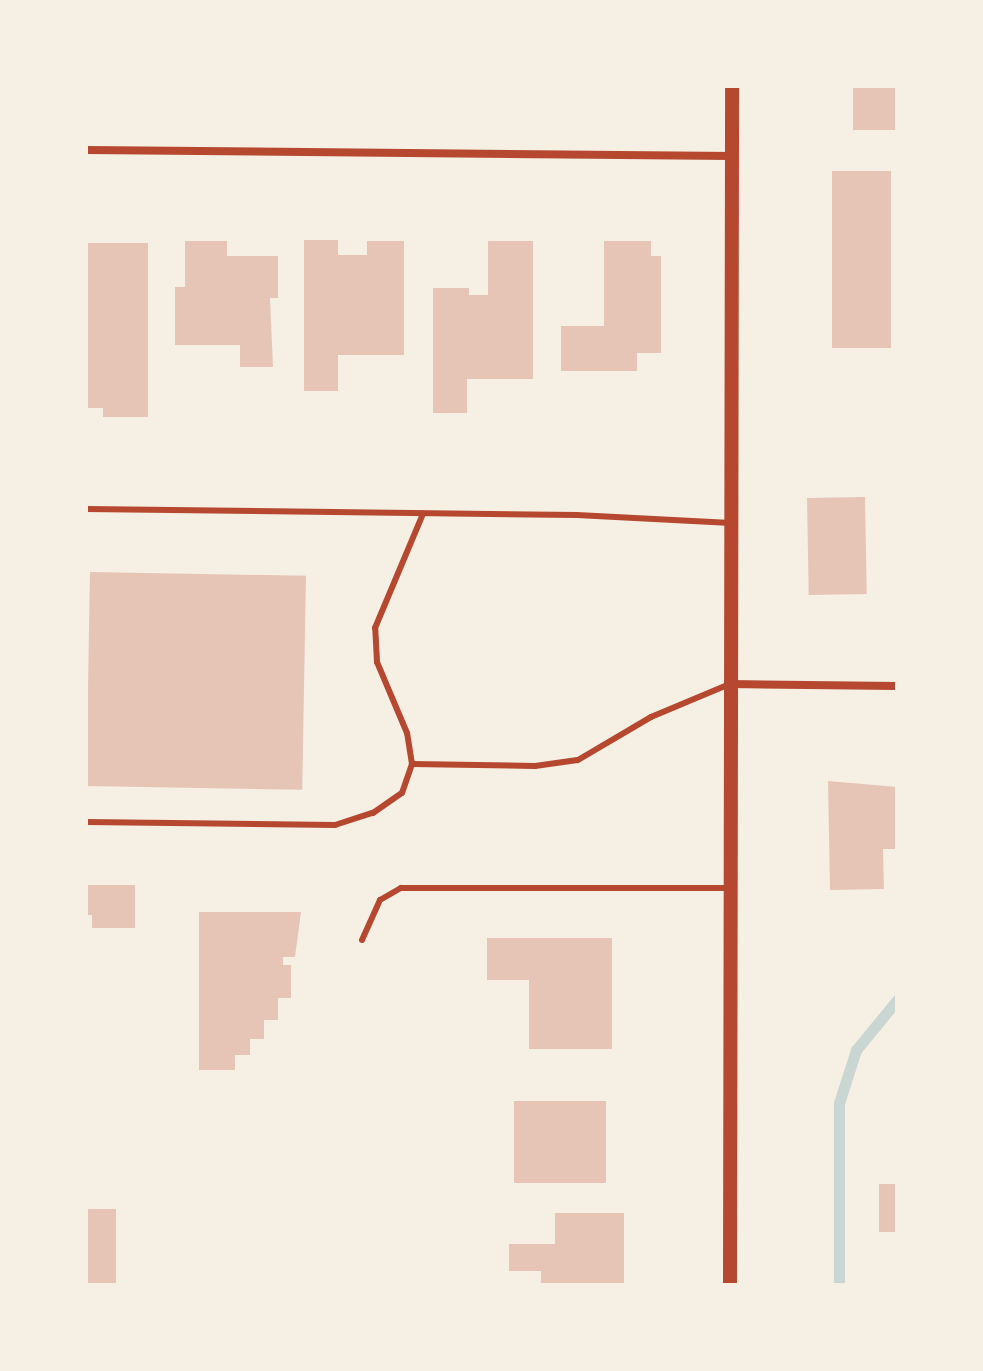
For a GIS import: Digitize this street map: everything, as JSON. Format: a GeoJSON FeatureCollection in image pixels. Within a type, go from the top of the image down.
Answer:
{"type":"FeatureCollection","features":[{"type":"Feature","properties":{"kind":"street"},"geometry":{"type":"LineString","coordinates":[[730,1285],[732,86]]}},
{"type":"Feature","properties":{"kind":"street"},"geometry":{"type":"LineString","coordinates":[[86,150],[732,156]]}},
{"type":"Feature","properties":{"kind":"street"},"geometry":{"type":"LineString","coordinates":[[730,684],[897,686]]}},
{"type":"Feature","properties":{"kind":"lane"},"geometry":{"type":"LineString","coordinates":[[86,509],[731,523]]}},
{"type":"Feature","properties":{"kind":"lane"},"geometry":{"type":"LineString","coordinates":[[86,822],[335,825],[373,813],[402,793],[412,764],[407,733],[377,662],[375,628],[423,514]]}},
{"type":"Feature","properties":{"kind":"lane"},"geometry":{"type":"LineString","coordinates":[[412,764],[535,766],[578,760],[651,717],[730,684]]}},
{"type":"Feature","properties":{"kind":"lane"},"geometry":{"type":"LineString","coordinates":[[362,940],[380,900],[401,888],[730,888]]}},
{"type":"Feature","properties":{"kind":"building"},"geometry":{"type":"Polygon","coordinates":[[[853,86],[897,86],[897,130],[853,130],[853,86]]]}},
{"type":"Feature","properties":{"kind":"building"},"geometry":{"type":"Polygon","coordinates":[[[832,171],[891,171],[891,348],[832,348],[832,171]]]}},
{"type":"Feature","properties":{"kind":"building"},"geometry":{"type":"Polygon","coordinates":[[[304,240],[338,240],[338,255],[367,255],[367,241],[404,241],[404,355],[338,355],[338,391],[304,391],[304,240]]]}},
{"type":"Feature","properties":{"kind":"building"},"geometry":{"type":"Polygon","coordinates":[[[185,241],[227,241],[227,256],[278,256],[278,298],[270,298],[273,367],[240,367],[240,345],[175,345],[175,287],[185,287],[185,241]]]}},
{"type":"Feature","properties":{"kind":"building"},"geometry":{"type":"Polygon","coordinates":[[[488,241],[533,241],[533,379],[467,379],[467,413],[433,413],[433,288],[469,288],[469,295],[488,295],[488,241]]]}},
{"type":"Feature","properties":{"kind":"building"},"geometry":{"type":"Polygon","coordinates":[[[604,241],[651,241],[651,256],[661,256],[661,353],[637,353],[637,371],[561,371],[561,326],[604,326],[604,241]]]}},
{"type":"Feature","properties":{"kind":"building"},"geometry":{"type":"Polygon","coordinates":[[[86,243],[148,243],[148,417],[103,417],[103,408],[86,408],[86,243]]]}},
{"type":"Feature","properties":{"kind":"building"},"geometry":{"type":"Polygon","coordinates":[[[865,497],[867,594],[809,595],[807,498],[865,497]]]}},
{"type":"Feature","properties":{"kind":"building"},"geometry":{"type":"Polygon","coordinates":[[[90,572],[306,576],[302,790],[86,786],[90,572]]]}},
{"type":"Feature","properties":{"kind":"building"},"geometry":{"type":"Polygon","coordinates":[[[828,781],[897,787],[897,849],[883,849],[884,889],[830,890],[828,781]]]}},
{"type":"Feature","properties":{"kind":"building"},"geometry":{"type":"Polygon","coordinates":[[[86,885],[135,885],[135,928],[92,928],[92,915],[86,915],[86,885]]]}},
{"type":"Feature","properties":{"kind":"building"},"geometry":{"type":"Polygon","coordinates":[[[199,912],[301,912],[295,957],[283,957],[283,965],[291,965],[291,998],[278,998],[278,1020],[264,1020],[264,1039],[250,1039],[250,1055],[235,1055],[235,1070],[199,1070],[199,912]]]}},
{"type":"Feature","properties":{"kind":"building"},"geometry":{"type":"Polygon","coordinates":[[[487,938],[612,938],[612,1049],[529,1049],[529,980],[487,980],[487,938]]]}},
{"type":"Feature","properties":{"kind":"building"},"geometry":{"type":"Polygon","coordinates":[[[514,1101],[606,1101],[606,1183],[514,1183],[514,1101]]]}},
{"type":"Feature","properties":{"kind":"building"},"geometry":{"type":"Polygon","coordinates":[[[879,1184],[897,1184],[897,1232],[879,1232],[879,1184]]]}},
{"type":"Feature","properties":{"kind":"building"},"geometry":{"type":"Polygon","coordinates":[[[86,1209],[116,1209],[116,1285],[86,1285],[86,1209]]]}},
{"type":"Feature","properties":{"kind":"building"},"geometry":{"type":"Polygon","coordinates":[[[555,1213],[624,1213],[624,1285],[541,1285],[541,1271],[509,1271],[509,1244],[555,1244],[555,1213]]]}},
{"type":"Feature","properties":{"kind":"waterway"},"geometry":{"type":"LineString","coordinates":[[839,1285],[839,1103],[856,1050],[897,1000]]}}]}
